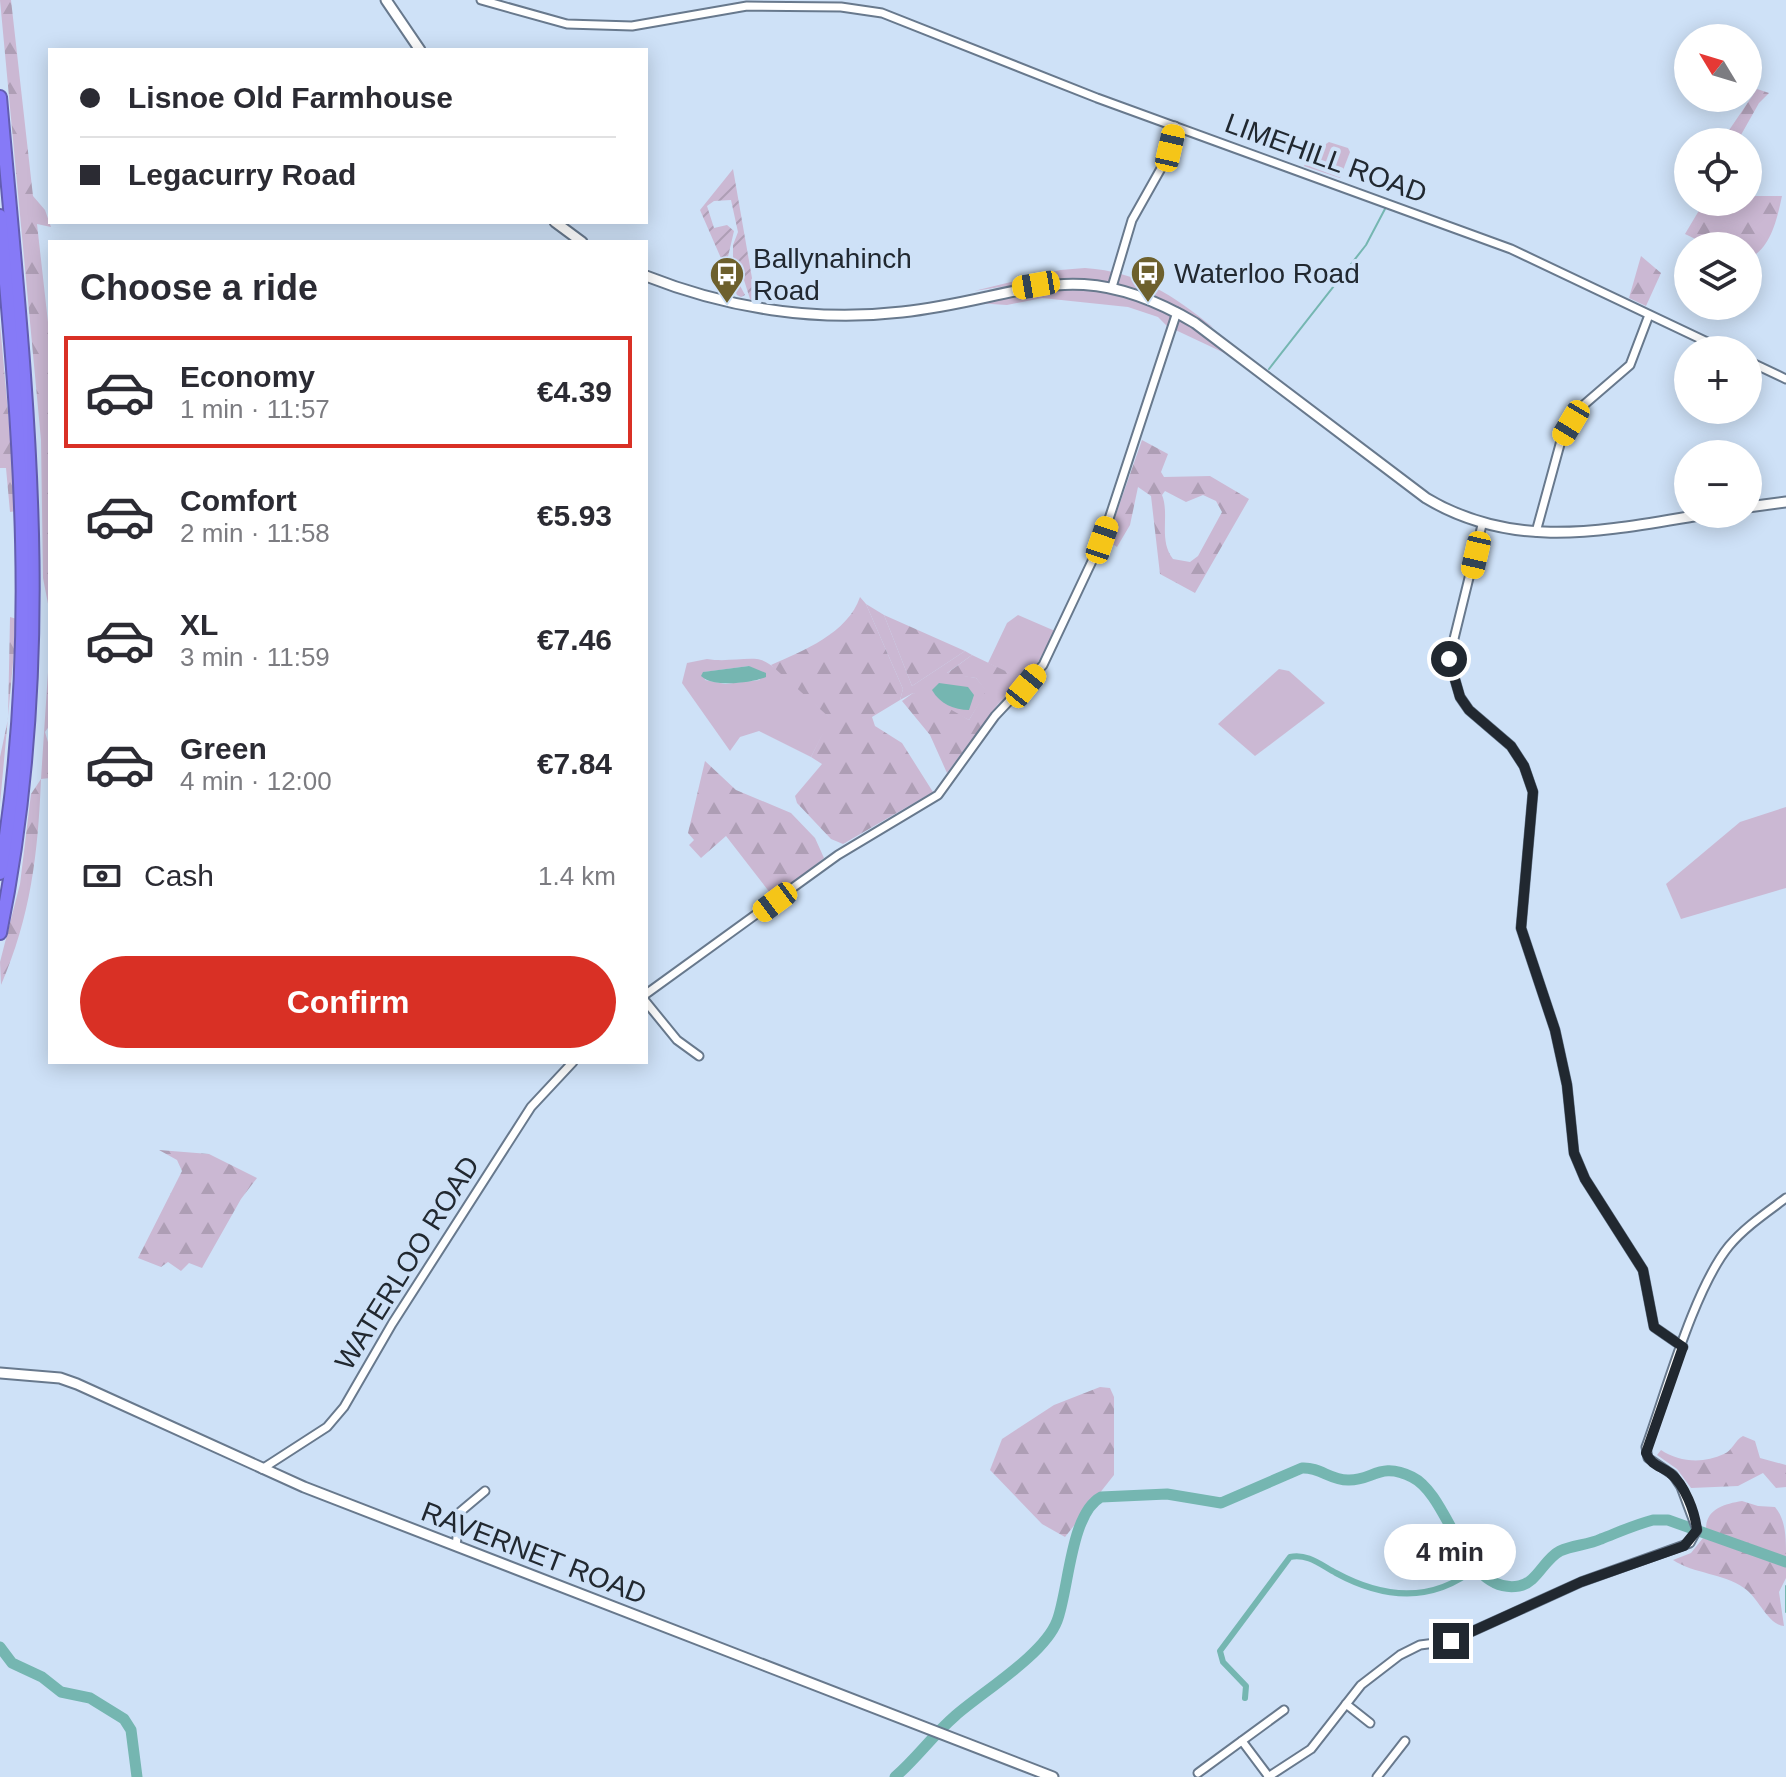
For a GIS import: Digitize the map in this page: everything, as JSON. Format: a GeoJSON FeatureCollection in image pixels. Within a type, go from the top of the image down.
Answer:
{"type":"FeatureCollection","features":[{"type":"Feature","properties":{"kind":"highway"},"geometry":{"type":"LineString","coordinates":[[0,97],[30,443],[35,581],[31,714],[16,843],[0,933]]}},
{"type":"Feature","properties":{"kind":"highway"},"geometry":{"type":"LineString","coordinates":[[0,216],[22,481],[24,582],[22,689],[0,873]]}},
{"type":"Feature","properties":{"kind":"street"},"geometry":{"type":"LineString","coordinates":[[386,0],[419,48]]}},
{"type":"Feature","properties":{"kind":"street","name":"LIMEHILL ROAD"},"geometry":{"type":"LineString","coordinates":[[481,0],[555,22],[632,26],[728,7],[866,9],[1511,249],[1694,336]]}},
{"type":"Feature","properties":{"kind":"street"},"geometry":{"type":"LineString","coordinates":[[1112,287],[1132,220],[1168,156],[1175,126]]}},
{"type":"Feature","properties":{"kind":"street"},"geometry":{"type":"LineString","coordinates":[[558,224],[579,240]]}},
{"type":"Feature","properties":{"kind":"street"},"geometry":{"type":"LineString","coordinates":[[648,277],[724,301],[831,316],[905,312],[1055,283],[1112,287],[1177,312],[1426,498],[1482,525],[1536,532],[1674,517]]}},
{"type":"Feature","properties":{"kind":"street"},"geometry":{"type":"LineString","coordinates":[[648,992],[669,974],[838,855],[938,795],[995,716],[1043,665],[1102,540],[1177,312]]}},
{"type":"Feature","properties":{"kind":"street"},"geometry":{"type":"LineString","coordinates":[[1536,532],[1562,437],[1579,409],[1631,364],[1649,315]]}},
{"type":"Feature","properties":{"kind":"street"},"geometry":{"type":"LineString","coordinates":[[1762,368],[1786,379]]}},
{"type":"Feature","properties":{"kind":"street"},"geometry":{"type":"LineString","coordinates":[[1762,505],[1786,502]]}},
{"type":"Feature","properties":{"kind":"street"},"geometry":{"type":"LineString","coordinates":[[1482,525],[1449,659],[1460,697],[1469,710],[1511,746],[1524,766],[1533,792],[1521,928],[1555,1030],[1567,1085],[1574,1153],[1585,1179],[1643,1270],[1654,1327],[1683,1347]]}},
{"type":"Feature","properties":{"kind":"street"},"geometry":{"type":"LineString","coordinates":[[648,1004],[677,1040],[699,1056]]}},
{"type":"Feature","properties":{"kind":"street","name":"WATERLOO ROAD"},"geometry":{"type":"LineString","coordinates":[[262,1469],[327,1427],[344,1407],[392,1324],[531,1107],[571,1064]]}},
{"type":"Feature","properties":{"kind":"street"},"geometry":{"type":"LineString","coordinates":[[1242,1741],[1269,1777],[1311,1749],[1375,1672],[1411,1650],[1451,1641],[1581,1582],[1684,1546],[1694,1538],[1696,1521],[1673,1475],[1650,1462],[1646,1453],[1709,1280],[1728,1247],[1755,1220],[1786,1198]]}},
{"type":"Feature","properties":{"kind":"street","name":"RAVERNET ROAD"},"geometry":{"type":"LineString","coordinates":[[0,1373],[60,1378],[77,1384],[262,1469],[1053,1777]]}},
{"type":"Feature","properties":{"kind":"street"},"geometry":{"type":"LineString","coordinates":[[456,1546],[460,1512],[485,1491]]}},
{"type":"Feature","properties":{"kind":"street"},"geometry":{"type":"LineString","coordinates":[[1346,1704],[1370,1723]]}},
{"type":"Feature","properties":{"kind":"street"},"geometry":{"type":"LineString","coordinates":[[1198,1773],[1284,1710]]}},
{"type":"Feature","properties":{"kind":"street"},"geometry":{"type":"LineString","coordinates":[[1377,1777],[1405,1741]]}},
{"type":"Feature","properties":{"kind":"green space"},"geometry":{"type":"Polygon","coordinates":[[[0,0],[11,0],[33,196],[45,210],[51,227],[37,224],[48,322],[48,604],[43,578],[41,440],[0,0]]]}},
{"type":"Feature","properties":{"kind":"green space"},"geometry":{"type":"Polygon","coordinates":[[[1741,112],[1754,112],[1745,128],[1731,128],[1741,112]]]}},
{"type":"Feature","properties":{"kind":"green space"},"geometry":{"type":"Polygon","coordinates":[[[1329,142],[1348,148],[1350,152],[1340,178],[1304,166],[1309,155],[1329,142]]]}},
{"type":"Feature","properties":{"kind":"green space"},"geometry":{"type":"Polygon","coordinates":[[[733,169],[756,302],[750,299],[744,280],[733,265],[733,245],[738,232],[731,200],[714,201],[707,206],[714,228],[727,225],[734,231],[727,261],[745,295],[741,297],[737,295],[700,210],[733,169]]]}},
{"type":"Feature","properties":{"kind":"green space"},"geometry":{"type":"Polygon","coordinates":[[[1762,196],[1782,196],[1772,232],[1762,248],[1762,232],[1686,232],[1696,216],[1762,216],[1762,196]]]}},
{"type":"Feature","properties":{"kind":"green space"},"geometry":{"type":"Polygon","coordinates":[[[1641,256],[1661,273],[1646,306],[1629,298],[1641,256]]]}},
{"type":"Feature","properties":{"kind":"green space"},"geometry":{"type":"Polygon","coordinates":[[[1085,268],[1139,280],[1184,305],[1214,328],[1151,296],[1098,282],[1044,282],[974,291],[1060,270],[1085,268]]]}},
{"type":"Feature","properties":{"kind":"green space"},"geometry":{"type":"Polygon","coordinates":[[[1091,288],[1133,299],[1168,313],[1235,358],[1167,326],[1158,317],[1128,307],[1042,298],[1007,305],[976,303],[1044,289],[1091,288]]]}},
{"type":"Feature","properties":{"kind":"green space"},"geometry":{"type":"Polygon","coordinates":[[[0,324],[17,511],[10,512],[6,468],[0,468],[0,324]]]}},
{"type":"Feature","properties":{"kind":"green space"},"geometry":{"type":"Polygon","coordinates":[[[1142,440],[1168,454],[1161,472],[1164,477],[1210,476],[1249,499],[1195,593],[1160,574],[1151,496],[1138,487],[1130,525],[1117,547],[1107,540],[1142,440]],[[1165,491],[1162,495],[1169,552],[1173,559],[1190,562],[1198,556],[1222,512],[1216,501],[1203,495],[1186,502],[1165,491]]]}},
{"type":"Feature","properties":{"kind":"green space"},"geometry":{"type":"Polygon","coordinates":[[[860,597],[866,604],[903,689],[900,700],[872,717],[875,726],[902,743],[933,792],[843,844],[831,839],[797,803],[795,796],[822,764],[811,757],[830,718],[771,665],[810,647],[835,631],[846,621],[860,597]]]}},
{"type":"Feature","properties":{"kind":"green space"},"geometry":{"type":"Polygon","coordinates":[[[866,604],[884,615],[912,686],[965,651],[972,655],[947,673],[976,678],[987,691],[969,720],[913,693],[900,700],[903,689],[866,604]]]}},
{"type":"Feature","properties":{"kind":"green space"},"geometry":{"type":"Polygon","coordinates":[[[884,615],[965,651],[912,686],[884,615]]]}},
{"type":"Feature","properties":{"kind":"green space"},"geometry":{"type":"Polygon","coordinates":[[[1018,615],[1055,631],[1036,666],[996,707],[1017,677],[988,663],[1007,623],[1018,615]]]}},
{"type":"Feature","properties":{"kind":"green space"},"geometry":{"type":"Polygon","coordinates":[[[10,617],[17,619],[8,716],[10,617]]]}},
{"type":"Feature","properties":{"kind":"green space"},"geometry":{"type":"Polygon","coordinates":[[[972,655],[1018,677],[947,773],[930,735],[902,701],[913,693],[929,697],[969,720],[986,691],[976,678],[946,674],[972,655]]]}},
{"type":"Feature","properties":{"kind":"green space"},"geometry":{"type":"Polygon","coordinates":[[[707,659],[757,659],[774,667],[831,718],[811,757],[759,731],[740,737],[730,751],[682,683],[687,663],[707,659]],[[749,666],[704,672],[705,680],[725,684],[760,680],[749,666]]]}},
{"type":"Feature","properties":{"kind":"green space"},"geometry":{"type":"Polygon","coordinates":[[[1279,669],[1289,671],[1325,703],[1255,756],[1218,724],[1279,669]]]}},
{"type":"Feature","properties":{"kind":"green space"},"geometry":{"type":"Polygon","coordinates":[[[48,672],[48,728],[45,732],[48,778],[41,779],[48,672]]]}},
{"type":"Feature","properties":{"kind":"green space"},"geometry":{"type":"Polygon","coordinates":[[[8,721],[0,804],[0,757],[8,721]]]}},
{"type":"Feature","properties":{"kind":"green space"},"geometry":{"type":"Polygon","coordinates":[[[705,761],[736,790],[791,813],[815,838],[824,858],[774,898],[726,836],[701,858],[689,845],[694,840],[688,833],[705,761]]]}},
{"type":"Feature","properties":{"kind":"green space"},"geometry":{"type":"Polygon","coordinates":[[[41,779],[31,884],[19,934],[1,985],[0,962],[20,884],[31,794],[41,779]]]}},
{"type":"Feature","properties":{"kind":"green space"},"geometry":{"type":"Polygon","coordinates":[[[1786,807],[1786,888],[1681,919],[1666,884],[1740,822],[1786,807]]]}},
{"type":"Feature","properties":{"kind":"green space"},"geometry":{"type":"Polygon","coordinates":[[[159,1150],[209,1154],[257,1178],[241,1199],[202,1268],[189,1263],[181,1271],[168,1262],[161,1267],[138,1258],[182,1171],[177,1160],[159,1150]]]}},
{"type":"Feature","properties":{"kind":"green space"},"geometry":{"type":"Polygon","coordinates":[[[1100,1387],[1110,1388],[1114,1397],[1114,1475],[1065,1537],[1042,1524],[990,1470],[1002,1439],[1054,1405],[1100,1387]]]}},
{"type":"Feature","properties":{"kind":"green space"},"geometry":{"type":"Polygon","coordinates":[[[1743,1436],[1755,1441],[1760,1458],[1786,1465],[1786,1487],[1776,1488],[1763,1473],[1738,1486],[1691,1488],[1677,1469],[1657,1455],[1661,1450],[1683,1459],[1708,1459],[1727,1453],[1743,1436]]]}},
{"type":"Feature","properties":{"kind":"green space"},"geometry":{"type":"Polygon","coordinates":[[[1742,1501],[1775,1507],[1779,1512],[1786,1557],[1706,1529],[1713,1512],[1742,1501]]]}},
{"type":"Feature","properties":{"kind":"green space"},"geometry":{"type":"Polygon","coordinates":[[[1703,1538],[1786,1564],[1786,1578],[1779,1592],[1784,1626],[1773,1621],[1749,1592],[1736,1583],[1673,1560],[1691,1553],[1703,1538]]]}},
{"type":"Feature","properties":{"kind":"shaded area"},"geometry":{"type":"Polygon","coordinates":[[[749,666],[766,673],[766,677],[723,683],[701,676],[703,672],[749,666]]]}},
{"type":"Feature","properties":{"kind":"shaded area"},"geometry":{"type":"Polygon","coordinates":[[[939,683],[968,687],[974,695],[969,710],[958,709],[939,699],[932,690],[939,683]]]}},
{"type":"Feature","properties":{"kind":"waterway"},"geometry":{"type":"LineString","coordinates":[[1269,369],[1366,245],[1386,207]]}},
{"type":"Feature","properties":{"kind":"waterway"},"geometry":{"type":"LineString","coordinates":[[895,1777],[947,1723],[1026,1660],[1050,1634],[1057,1621],[1083,1519],[1101,1497],[1167,1494],[1221,1503],[1302,1468],[1348,1480],[1392,1471],[1412,1477],[1425,1488],[1471,1561],[1484,1576],[1500,1585],[1525,1584],[1560,1551],[1653,1520],[1668,1520],[1786,1562]]}},
{"type":"Feature","properties":{"kind":"waterway"},"geometry":{"type":"LineString","coordinates":[[1245,1698],[1246,1686],[1223,1662],[1220,1651],[1290,1557],[1308,1558],[1372,1588],[1408,1593],[1443,1587],[1477,1567]]}},
{"type":"Feature","properties":{"kind":"waterway"},"geometry":{"type":"LineString","coordinates":[[1786,1586],[1786,1612]]}},
{"type":"Feature","properties":{"kind":"waterway"},"geometry":{"type":"LineString","coordinates":[[0,1647],[12,1663],[42,1677],[61,1692],[90,1698],[124,1719],[131,1730],[137,1777]]}},
{"type":"Feature","properties":{"kind":"place","name":"Waterloo Road"},"geometry":{"type":"Point","coordinates":[1148,304]}},
{"type":"Feature","properties":{"kind":"place","name":"Ballynahinch Road"},"geometry":{"type":"Point","coordinates":[727,305]}},
{"type":"Feature","properties":{"kind":"route"},"geometry":{"type":"LineString","coordinates":[[1449,659],[1460,697],[1469,710],[1511,746],[1524,766],[1533,792],[1521,928],[1555,1030],[1567,1085],[1574,1153],[1585,1179],[1643,1270],[1654,1327],[1670,1341],[1683,1347],[1646,1453],[1650,1462],[1673,1475],[1681,1487],[1692,1508],[1697,1530],[1690,1543],[1684,1546],[1581,1582],[1451,1641]]}}]}
